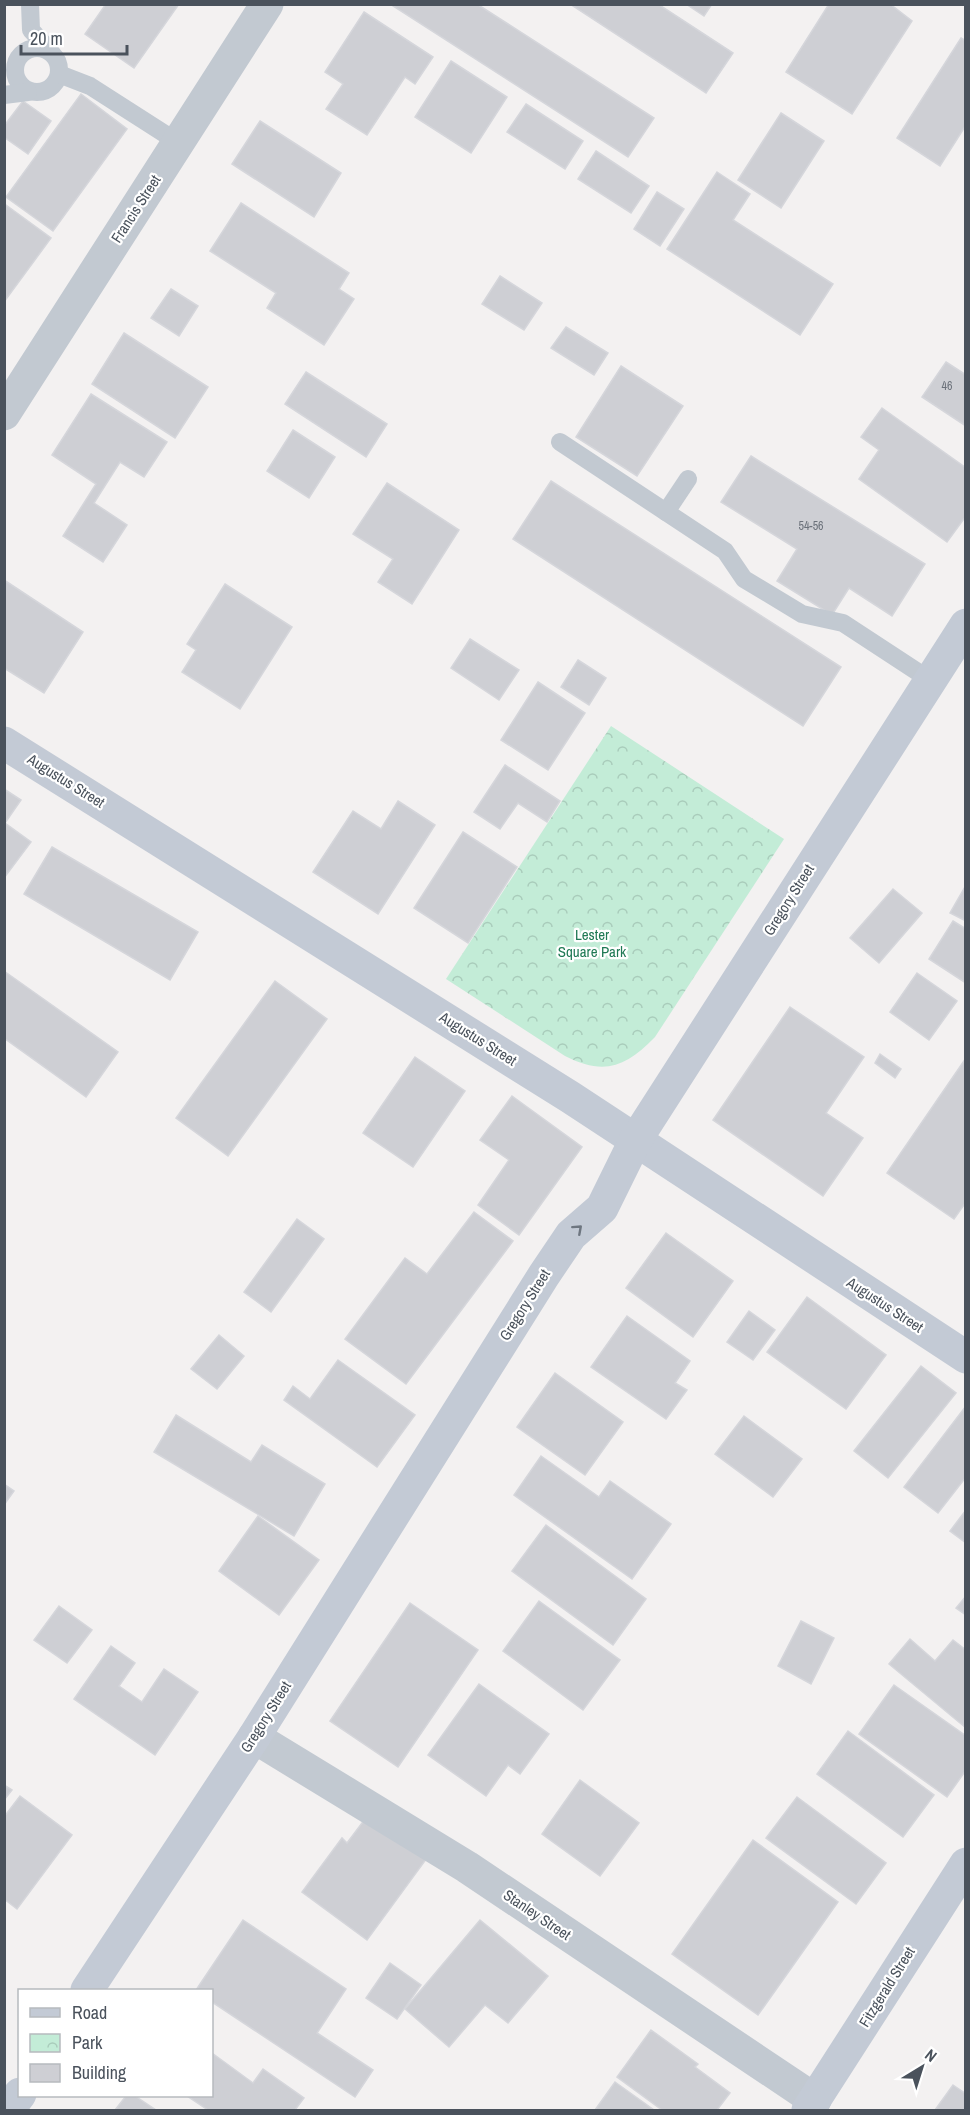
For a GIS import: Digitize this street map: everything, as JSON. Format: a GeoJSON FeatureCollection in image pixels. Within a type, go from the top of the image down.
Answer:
{"type":"FeatureCollection","features":[{"type":"Feature","properties":{"kind":"street","name":"Francis Street"},"geometry":{"type":"LineString","coordinates":[[4,414],[267,4]]}},
{"type":"Feature","properties":{"kind":"street","name":"Gregory Street"},"geometry":{"type":"LineString","coordinates":[[88,1989],[254,1737],[544,1275],[571,1235],[602,1208],[635,1141],[966,625]]}},
{"type":"Feature","properties":{"kind":"street","name":"Augustus Street"},"geometry":{"type":"LineString","coordinates":[[4,743],[570,1097],[959,1354]]}},
{"type":"Feature","properties":{"kind":"street","name":"Stanley Street"},"geometry":{"type":"LineString","coordinates":[[254,1737],[467,1868],[812,2105]]}},
{"type":"Feature","properties":{"kind":"street","name":"Fitzgerald Street"},"geometry":{"type":"LineString","coordinates":[[812,2105],[966,1864]]}},
{"type":"Feature","properties":{"kind":"street"},"geometry":{"type":"LineString","coordinates":[[8,2110],[18,2097]]}},
{"type":"Feature","properties":{"kind":"lane"},"geometry":{"type":"LineString","coordinates":[[4,95],[39,93],[48,90],[59,74],[59,64],[31,30],[30,4]]}},
{"type":"Feature","properties":{"kind":"lane"},"geometry":{"type":"LineString","coordinates":[[28,92],[20,86],[15,77],[14,67],[18,58],[26,51],[35,48],[45,49],[53,55]]}},
{"type":"Feature","properties":{"kind":"lane"},"geometry":{"type":"LineString","coordinates":[[59,74],[90,86],[179,143]]}},
{"type":"Feature","properties":{"kind":"lane"},"geometry":{"type":"LineString","coordinates":[[560,442],[725,551],[744,579],[801,614],[843,623],[930,680]]}},
{"type":"Feature","properties":{"kind":"lane"},"geometry":{"type":"LineString","coordinates":[[666,512],[688,479]]}},
{"type":"Feature","properties":{"kind":"green space","name":"Lester Square Park"},"geometry":{"type":"Polygon","coordinates":[[[611,726],[784,839],[655,1037],[624,1061],[603,1067],[591,1066],[565,1056],[446,979],[611,726]]]}},
{"type":"Feature","properties":{"kind":"building"},"geometry":{"type":"Polygon","coordinates":[[[106,4],[179,4],[134,68],[85,34],[106,4]]]}},
{"type":"Feature","properties":{"kind":"building"},"geometry":{"type":"Polygon","coordinates":[[[390,4],[477,4],[654,118],[628,157],[390,4]]]}},
{"type":"Feature","properties":{"kind":"building"},"geometry":{"type":"Polygon","coordinates":[[[570,4],[658,4],[733,53],[706,93],[570,4]]]}},
{"type":"Feature","properties":{"kind":"building"},"geometry":{"type":"Polygon","coordinates":[[[686,4],[712,4],[704,16],[686,4]]]}},
{"type":"Feature","properties":{"kind":"building"},"geometry":{"type":"Polygon","coordinates":[[[829,4],[890,4],[912,21],[852,114],[786,72],[829,4]]]}},
{"type":"Feature","properties":{"kind":"building"},"geometry":{"type":"Polygon","coordinates":[[[364,12],[433,57],[415,84],[405,77],[367,135],[326,109],[343,84],[325,72],[364,12]]]}},
{"type":"Feature","properties":{"kind":"building"},"geometry":{"type":"Polygon","coordinates":[[[961,38],[966,41],[966,125],[940,166],[897,138],[961,38]]]}},
{"type":"Feature","properties":{"kind":"building"},"geometry":{"type":"Polygon","coordinates":[[[451,61],[507,97],[471,153],[415,117],[451,61]]]}},
{"type":"Feature","properties":{"kind":"building"},"geometry":{"type":"Polygon","coordinates":[[[81,94],[127,129],[53,231],[6,197],[81,94]]]}},
{"type":"Feature","properties":{"kind":"building"},"geometry":{"type":"Polygon","coordinates":[[[23,101],[51,121],[28,154],[4,137],[4,126],[23,101]]]}},
{"type":"Feature","properties":{"kind":"building"},"geometry":{"type":"Polygon","coordinates":[[[526,104],[583,141],[565,169],[507,132],[526,104]]]}},
{"type":"Feature","properties":{"kind":"building"},"geometry":{"type":"Polygon","coordinates":[[[781,113],[824,141],[781,208],[738,180],[781,113]]]}},
{"type":"Feature","properties":{"kind":"building"},"geometry":{"type":"Polygon","coordinates":[[[260,121],[341,173],[314,217],[232,164],[260,121]]]}},
{"type":"Feature","properties":{"kind":"building"},"geometry":{"type":"Polygon","coordinates":[[[596,151],[649,186],[631,213],[578,179],[596,151]]]}},
{"type":"Feature","properties":{"kind":"building"},"geometry":{"type":"Polygon","coordinates":[[[717,172],[750,194],[733,220],[833,284],[800,335],[667,249],[717,172]]]}},
{"type":"Feature","properties":{"kind":"building"},"geometry":{"type":"Polygon","coordinates":[[[657,192],[684,209],[660,246],[634,229],[657,192]]]}},
{"type":"Feature","properties":{"kind":"building"},"geometry":{"type":"Polygon","coordinates":[[[241,203],[349,273],[339,289],[354,299],[324,345],[267,308],[276,293],[210,251],[241,203]]]}},
{"type":"Feature","properties":{"kind":"building"},"geometry":{"type":"Polygon","coordinates":[[[6,205],[51,238],[4,302],[4,207],[6,205]]]}},
{"type":"Feature","properties":{"kind":"building"},"geometry":{"type":"Polygon","coordinates":[[[500,276],[542,303],[524,330],[482,304],[500,276]]]}},
{"type":"Feature","properties":{"kind":"building"},"geometry":{"type":"Polygon","coordinates":[[[171,289],[198,306],[179,336],[151,318],[171,289]]]}},
{"type":"Feature","properties":{"kind":"building"},"geometry":{"type":"Polygon","coordinates":[[[566,327],[608,353],[594,375],[551,348],[566,327]]]}},
{"type":"Feature","properties":{"kind":"building"},"geometry":{"type":"Polygon","coordinates":[[[124,333],[208,387],[175,438],[92,384],[124,333]]]}},
{"type":"Feature","properties":{"kind":"building"},"geometry":{"type":"Polygon","coordinates":[[[946,362],[966,375],[966,426],[922,397],[946,362]]]}},
{"type":"Feature","properties":{"kind":"building"},"geometry":{"type":"Polygon","coordinates":[[[621,366],[683,406],[637,476],[576,437],[621,366]]]}},
{"type":"Feature","properties":{"kind":"building"},"geometry":{"type":"Polygon","coordinates":[[[306,372],[387,424],[366,457],[285,404],[306,372]]]}},
{"type":"Feature","properties":{"kind":"building"},"geometry":{"type":"Polygon","coordinates":[[[91,394],[167,442],[144,477],[120,462],[94,503],[127,525],[103,562],[63,536],[96,484],[52,455],[91,394]]]}},
{"type":"Feature","properties":{"kind":"building"},"geometry":{"type":"Polygon","coordinates":[[[882,408],[966,468],[966,516],[947,542],[859,479],[879,450],[861,437],[882,408]]]}},
{"type":"Feature","properties":{"kind":"building"},"geometry":{"type":"Polygon","coordinates":[[[293,430],[335,457],[309,498],[267,471],[293,430]]]}},
{"type":"Feature","properties":{"kind":"building"},"geometry":{"type":"Polygon","coordinates":[[[751,456],[925,564],[892,616],[849,588],[832,615],[777,581],[797,549],[721,502],[751,456]]]}},
{"type":"Feature","properties":{"kind":"building"},"geometry":{"type":"Polygon","coordinates":[[[551,481],[841,667],[803,726],[513,539],[551,481]]]}},
{"type":"Feature","properties":{"kind":"building"},"geometry":{"type":"Polygon","coordinates":[[[387,483],[459,530],[412,604],[378,582],[393,559],[353,534],[387,483]]]}},
{"type":"Feature","properties":{"kind":"building"},"geometry":{"type":"Polygon","coordinates":[[[4,580],[83,632],[44,693],[4,668],[4,580]]]}},
{"type":"Feature","properties":{"kind":"building"},"geometry":{"type":"Polygon","coordinates":[[[225,584],[292,627],[240,709],[182,672],[196,650],[187,644],[225,584]]]}},
{"type":"Feature","properties":{"kind":"building"},"geometry":{"type":"Polygon","coordinates":[[[470,639],[519,670],[499,700],[451,668],[470,639]]]}},
{"type":"Feature","properties":{"kind":"building"},"geometry":{"type":"Polygon","coordinates":[[[578,660],[606,678],[589,705],[561,687],[578,660]]]}},
{"type":"Feature","properties":{"kind":"building"},"geometry":{"type":"Polygon","coordinates":[[[538,682],[585,713],[548,770],[501,740],[538,682]]]}},
{"type":"Feature","properties":{"kind":"building"},"geometry":{"type":"Polygon","coordinates":[[[505,765],[560,801],[547,822],[518,803],[500,829],[474,812],[505,765]]]}},
{"type":"Feature","properties":{"kind":"building"},"geometry":{"type":"Polygon","coordinates":[[[4,789],[21,800],[5,823],[31,842],[4,878],[4,789]]]}},
{"type":"Feature","properties":{"kind":"building"},"geometry":{"type":"Polygon","coordinates":[[[398,801],[435,825],[378,914],[313,872],[353,811],[381,829],[398,801]]]}},
{"type":"Feature","properties":{"kind":"building"},"geometry":{"type":"Polygon","coordinates":[[[463,832],[517,867],[468,943],[414,908],[463,832]]]}},
{"type":"Feature","properties":{"kind":"building"},"geometry":{"type":"Polygon","coordinates":[[[52,847],[198,932],[170,980],[24,894],[52,847]]]}},
{"type":"Feature","properties":{"kind":"building"},"geometry":{"type":"Polygon","coordinates":[[[966,885],[966,921],[950,913],[966,885]]]}},
{"type":"Feature","properties":{"kind":"building"},"geometry":{"type":"Polygon","coordinates":[[[893,889],[922,913],[879,963],[850,938],[893,889]]]}},
{"type":"Feature","properties":{"kind":"building"},"geometry":{"type":"Polygon","coordinates":[[[953,921],[966,929],[966,983],[929,959],[953,921]]]}},
{"type":"Feature","properties":{"kind":"building"},"geometry":{"type":"Polygon","coordinates":[[[4,971],[118,1052],[86,1097],[4,1038],[4,971]]]}},
{"type":"Feature","properties":{"kind":"building"},"geometry":{"type":"Polygon","coordinates":[[[917,973],[957,1001],[929,1040],[890,1012],[917,973]]]}},
{"type":"Feature","properties":{"kind":"building"},"geometry":{"type":"Polygon","coordinates":[[[275,981],[327,1019],[228,1156],[176,1118],[275,981]]]}},
{"type":"Feature","properties":{"kind":"building"},"geometry":{"type":"Polygon","coordinates":[[[790,1007],[864,1057],[826,1113],[863,1138],[823,1196],[713,1120],[790,1007]]]}},
{"type":"Feature","properties":{"kind":"building"},"geometry":{"type":"Polygon","coordinates":[[[880,1054],[901,1069],[895,1078],[875,1063],[880,1054]]]}},
{"type":"Feature","properties":{"kind":"building"},"geometry":{"type":"Polygon","coordinates":[[[415,1057],[465,1091],[413,1167],[363,1133],[415,1057]]]}},
{"type":"Feature","properties":{"kind":"building"},"geometry":{"type":"Polygon","coordinates":[[[966,1058],[966,1202],[954,1219],[887,1173],[966,1058]]]}},
{"type":"Feature","properties":{"kind":"building"},"geometry":{"type":"Polygon","coordinates":[[[512,1096],[582,1147],[519,1235],[478,1205],[509,1160],[480,1140],[512,1096]]]}},
{"type":"Feature","properties":{"kind":"building"},"geometry":{"type":"Polygon","coordinates":[[[474,1212],[513,1241],[406,1384],[345,1339],[405,1258],[427,1274],[474,1212]]]}},
{"type":"Feature","properties":{"kind":"building"},"geometry":{"type":"Polygon","coordinates":[[[297,1219],[324,1239],[271,1312],[244,1292],[297,1219]]]}},
{"type":"Feature","properties":{"kind":"building"},"geometry":{"type":"Polygon","coordinates":[[[666,1233],[733,1281],[693,1337],[626,1288],[666,1233]]]}},
{"type":"Feature","properties":{"kind":"building"},"geometry":{"type":"Polygon","coordinates":[[[807,1297],[886,1355],[846,1409],[767,1352],[807,1297]]]}},
{"type":"Feature","properties":{"kind":"building"},"geometry":{"type":"Polygon","coordinates":[[[749,1311],[775,1330],[753,1360],[727,1342],[749,1311]]]}},
{"type":"Feature","properties":{"kind":"building"},"geometry":{"type":"Polygon","coordinates":[[[627,1316],[690,1361],[675,1383],[687,1390],[666,1419],[591,1367],[627,1316]]]}},
{"type":"Feature","properties":{"kind":"building"},"geometry":{"type":"Polygon","coordinates":[[[219,1335],[244,1356],[217,1389],[191,1369],[219,1335]]]}},
{"type":"Feature","properties":{"kind":"building"},"geometry":{"type":"Polygon","coordinates":[[[338,1360],[415,1415],[377,1467],[284,1400],[293,1386],[310,1399],[338,1360]]]}},
{"type":"Feature","properties":{"kind":"building"},"geometry":{"type":"Polygon","coordinates":[[[921,1366],[956,1393],[888,1478],[854,1451],[921,1366]]]}},
{"type":"Feature","properties":{"kind":"building"},"geometry":{"type":"Polygon","coordinates":[[[555,1373],[623,1422],[585,1475],[517,1427],[555,1373]]]}},
{"type":"Feature","properties":{"kind":"building"},"geometry":{"type":"Polygon","coordinates":[[[966,1406],[966,1477],[938,1513],[904,1487],[966,1406]]]}},
{"type":"Feature","properties":{"kind":"building"},"geometry":{"type":"Polygon","coordinates":[[[176,1415],[251,1462],[262,1445],[325,1484],[294,1536],[154,1452],[176,1415]]]}},
{"type":"Feature","properties":{"kind":"building"},"geometry":{"type":"Polygon","coordinates":[[[744,1416],[802,1459],[773,1497],[715,1454],[744,1416]]]}},
{"type":"Feature","properties":{"kind":"building"},"geometry":{"type":"Polygon","coordinates":[[[541,1456],[599,1497],[610,1481],[671,1524],[632,1579],[514,1495],[541,1456]]]}},
{"type":"Feature","properties":{"kind":"building"},"geometry":{"type":"Polygon","coordinates":[[[4,1484],[14,1491],[4,1505],[4,1484]]]}},
{"type":"Feature","properties":{"kind":"building"},"geometry":{"type":"Polygon","coordinates":[[[966,1510],[966,1543],[950,1531],[966,1510]]]}},
{"type":"Feature","properties":{"kind":"building"},"geometry":{"type":"Polygon","coordinates":[[[258,1516],[319,1560],[279,1615],[219,1571],[258,1516]]]}},
{"type":"Feature","properties":{"kind":"building"},"geometry":{"type":"Polygon","coordinates":[[[546,1525],[646,1599],[613,1645],[512,1571],[546,1525]]]}},
{"type":"Feature","properties":{"kind":"building"},"geometry":{"type":"Polygon","coordinates":[[[966,1596],[966,1615],[956,1608],[966,1596]]]}},
{"type":"Feature","properties":{"kind":"building"},"geometry":{"type":"Polygon","coordinates":[[[539,1601],[620,1660],[583,1710],[503,1651],[539,1601]]]}},
{"type":"Feature","properties":{"kind":"building"},"geometry":{"type":"Polygon","coordinates":[[[410,1603],[478,1650],[398,1767],[330,1721],[410,1603]]]}},
{"type":"Feature","properties":{"kind":"building"},"geometry":{"type":"Polygon","coordinates":[[[59,1606],[92,1630],[67,1663],[34,1640],[59,1606]]]}},
{"type":"Feature","properties":{"kind":"building"},"geometry":{"type":"Polygon","coordinates":[[[801,1621],[834,1638],[811,1684],[778,1666],[801,1621]]]}},
{"type":"Feature","properties":{"kind":"building"},"geometry":{"type":"Polygon","coordinates":[[[910,1639],[935,1661],[953,1640],[966,1650],[966,1728],[889,1664],[910,1639]]]}},
{"type":"Feature","properties":{"kind":"building"},"geometry":{"type":"Polygon","coordinates":[[[111,1646],[135,1663],[119,1686],[142,1702],[164,1669],[198,1692],[155,1755],[74,1699],[111,1646]]]}},
{"type":"Feature","properties":{"kind":"building"},"geometry":{"type":"Polygon","coordinates":[[[479,1684],[549,1734],[520,1774],[508,1765],[486,1796],[428,1755],[479,1684]]]}},
{"type":"Feature","properties":{"kind":"building"},"geometry":{"type":"Polygon","coordinates":[[[894,1685],[966,1736],[966,1770],[947,1797],[859,1734],[894,1685]]]}},
{"type":"Feature","properties":{"kind":"building"},"geometry":{"type":"Polygon","coordinates":[[[848,1731],[934,1795],[903,1837],[817,1774],[848,1731]]]}},
{"type":"Feature","properties":{"kind":"building"},"geometry":{"type":"Polygon","coordinates":[[[580,1780],[639,1823],[600,1876],[542,1834],[580,1780]]]}},
{"type":"Feature","properties":{"kind":"building"},"geometry":{"type":"Polygon","coordinates":[[[4,1785],[12,1790],[4,1800],[4,1785]]]}},
{"type":"Feature","properties":{"kind":"building"},"geometry":{"type":"Polygon","coordinates":[[[20,1796],[72,1835],[17,1909],[4,1899],[4,1817],[20,1796]]]}},
{"type":"Feature","properties":{"kind":"building"},"geometry":{"type":"Polygon","coordinates":[[[797,1797],[886,1863],[856,1904],[766,1838],[797,1797]]]}},
{"type":"Feature","properties":{"kind":"building"},"geometry":{"type":"Polygon","coordinates":[[[368,1815],[427,1858],[367,1940],[302,1892],[342,1838],[347,1843],[368,1815]]]}},
{"type":"Feature","properties":{"kind":"building"},"geometry":{"type":"Polygon","coordinates":[[[753,1840],[838,1902],[758,2015],[672,1954],[753,1840]]]}},
{"type":"Feature","properties":{"kind":"building"},"geometry":{"type":"Polygon","coordinates":[[[243,1920],[346,1989],[317,2033],[373,2070],[355,2097],[213,2003],[213,1989],[197,1989],[243,1920]]]}},
{"type":"Feature","properties":{"kind":"building"},"geometry":{"type":"Polygon","coordinates":[[[480,1920],[548,1976],[508,2023],[485,2005],[449,2047],[405,2009],[480,1920]]]}},
{"type":"Feature","properties":{"kind":"building"},"geometry":{"type":"Polygon","coordinates":[[[390,1963],[421,1985],[397,2019],[366,1998],[390,1963]]]}},
{"type":"Feature","properties":{"kind":"building"},"geometry":{"type":"Polygon","coordinates":[[[651,2030],[698,2064],[695,2067],[730,2093],[717,2110],[662,2110],[617,2077],[651,2030]]]}},
{"type":"Feature","properties":{"kind":"building"},"geometry":{"type":"Polygon","coordinates":[[[213,2054],[253,2083],[263,2069],[304,2098],[295,2110],[208,2110],[188,2097],[213,2097],[213,2054]]]}},
{"type":"Feature","properties":{"kind":"building"},"geometry":{"type":"Polygon","coordinates":[[[615,2082],[654,2110],[595,2110],[615,2082]]]}},
{"type":"Feature","properties":{"kind":"building"},"geometry":{"type":"Polygon","coordinates":[[[953,2085],[966,2094],[966,2110],[935,2110],[953,2085]]]}},
{"type":"Feature","properties":{"kind":"building"},"geometry":{"type":"Polygon","coordinates":[[[125,2097],[136,2097],[156,2110],[115,2110],[125,2097]]]}}]}
